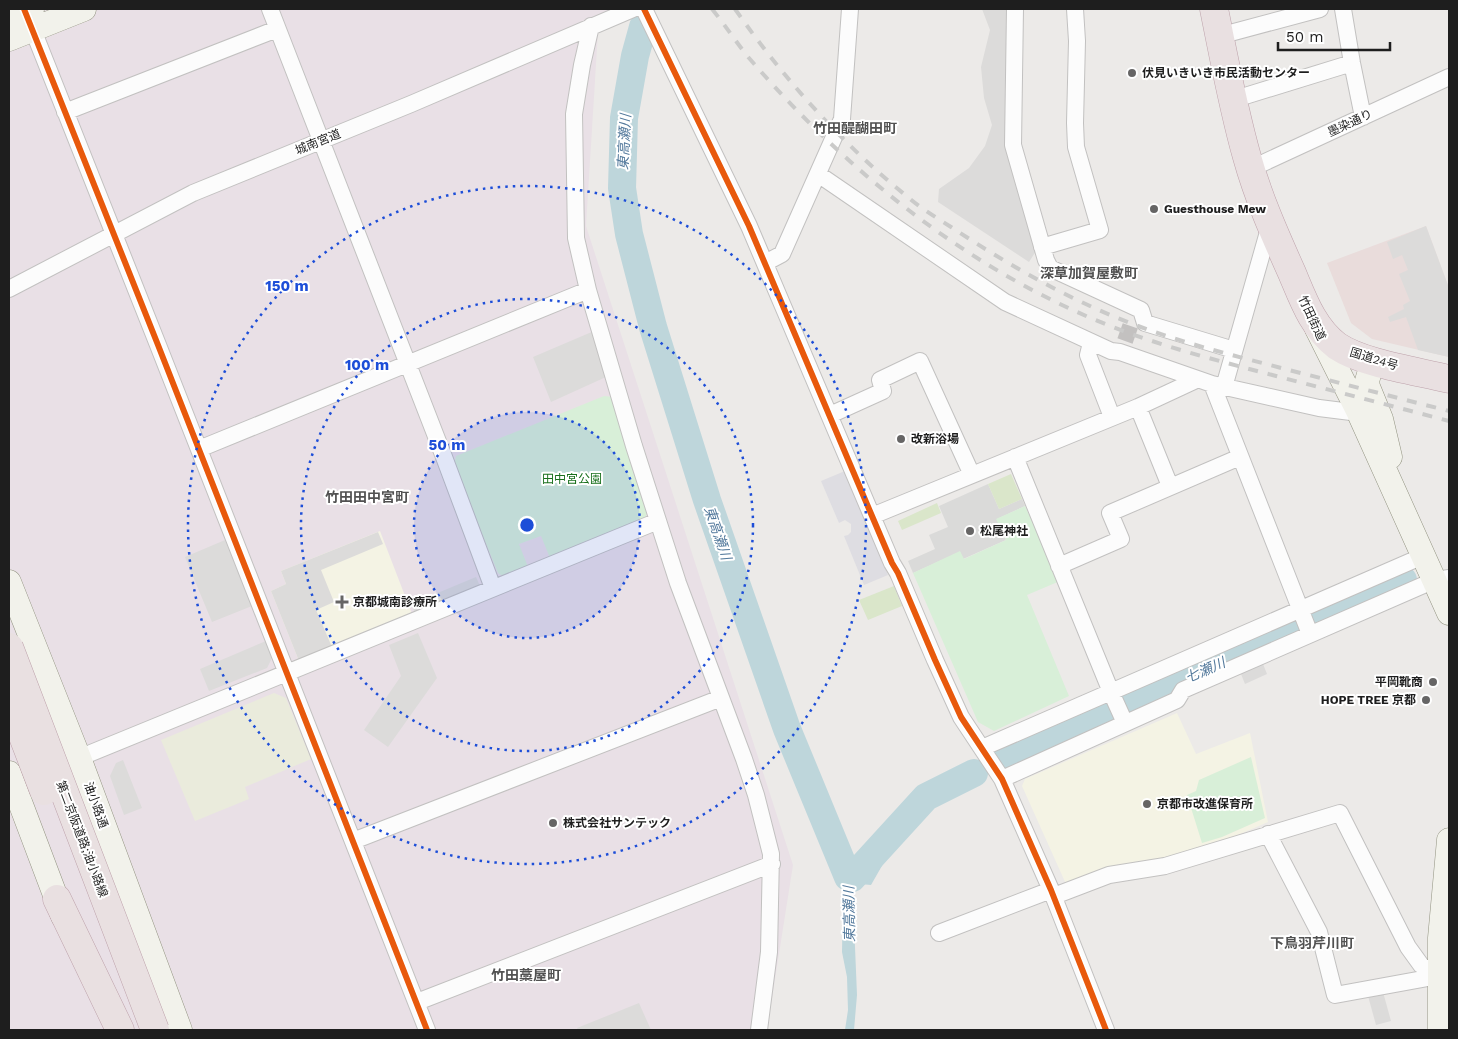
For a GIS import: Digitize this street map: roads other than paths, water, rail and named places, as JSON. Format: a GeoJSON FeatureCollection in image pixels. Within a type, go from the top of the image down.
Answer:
{"type":"FeatureCollection","features":[{"type":"Feature","properties":{"kind":"highway","name":"竹田街道"},"geometry":{"type":"LineString","coordinates":[[1214,9],[1232,100],[1250,168],[1270,225],[1311,318]]}},
{"type":"Feature","properties":{"kind":"highway","name":"国道24号"},"geometry":{"type":"LineString","coordinates":[[1311,318],[1336,344],[1347,352],[1373,361],[1449,379]]}},
{"type":"Feature","properties":{"kind":"highway","name":"第二京阪道路;油小路線"},"geometry":{"type":"LineString","coordinates":[[20,643],[155,1030]]}},
{"type":"Feature","properties":{"kind":"highway","name":"第二京阪道路;油小路線"},"geometry":{"type":"LineString","coordinates":[[9,700],[135,1030]]}},
{"type":"Feature","properties":{"kind":"highway"},"geometry":{"type":"LineString","coordinates":[[73,760],[114,888],[166,1030]]}},
{"type":"Feature","properties":{"kind":"highway"},"geometry":{"type":"LineString","coordinates":[[57,900],[120,1030]]}},
{"type":"Feature","properties":{"kind":"street"},"geometry":{"type":"LineString","coordinates":[[25,15],[84,9]]}},
{"type":"Feature","properties":{"kind":"street"},"geometry":{"type":"LineString","coordinates":[[270,9],[493,588]]}},
{"type":"Feature","properties":{"kind":"street","name":"城南宮道"},"geometry":{"type":"LineString","coordinates":[[9,289],[193,193],[633,9]]}},
{"type":"Feature","properties":{"kind":"street"},"geometry":{"type":"LineString","coordinates":[[644,9],[749,226],[935,660],[958,709],[1002,779],[1053,893],[1106,1030]]}},
{"type":"Feature","properties":{"kind":"street"},"geometry":{"type":"LineString","coordinates":[[765,263],[782,254],[842,118],[850,9]]}},
{"type":"Feature","properties":{"kind":"street"},"geometry":{"type":"LineString","coordinates":[[1015,9],[1013,145],[1042,247],[1050,268],[1130,313],[1141,310],[1146,323],[1234,350]]}},
{"type":"Feature","properties":{"kind":"street"},"geometry":{"type":"LineString","coordinates":[[1042,247],[1100,230],[1076,147],[1077,41],[1075,9]]}},
{"type":"Feature","properties":{"kind":"street"},"geometry":{"type":"LineString","coordinates":[[1219,36],[1320,9]]}},
{"type":"Feature","properties":{"kind":"street"},"geometry":{"type":"LineString","coordinates":[[1343,9],[1363,117]]}},
{"type":"Feature","properties":{"kind":"street"},"geometry":{"type":"LineString","coordinates":[[9,40],[25,15]]}},
{"type":"Feature","properties":{"kind":"street"},"geometry":{"type":"LineString","coordinates":[[25,15],[199,449],[427,1030]]}},
{"type":"Feature","properties":{"kind":"street"},"geometry":{"type":"LineString","coordinates":[[591,26],[574,114],[576,238],[588,290],[634,446],[678,583],[756,795],[771,854],[769,952],[760,1030]]}},
{"type":"Feature","properties":{"kind":"street"},"geometry":{"type":"LineString","coordinates":[[65,112],[277,29]]}},
{"type":"Feature","properties":{"kind":"street"},"geometry":{"type":"LineString","coordinates":[[1232,100],[1352,63]]}},
{"type":"Feature","properties":{"kind":"street","name":"墨染通り"},"geometry":{"type":"LineString","coordinates":[[1250,168],[1449,77]]}},
{"type":"Feature","properties":{"kind":"street"},"geometry":{"type":"LineString","coordinates":[[818,174],[1005,302],[1110,352],[1123,346],[1196,380],[1319,408],[1359,413]]}},
{"type":"Feature","properties":{"kind":"street"},"geometry":{"type":"LineString","coordinates":[[1270,225],[1234,350],[1218,386],[1240,456],[1306,622]]}},
{"type":"Feature","properties":{"kind":"street"},"geometry":{"type":"LineString","coordinates":[[199,449],[588,290]]}},
{"type":"Feature","properties":{"kind":"street","name":"竹田街道"},"geometry":{"type":"LineString","coordinates":[[1311,318],[1359,413],[1423,556],[1442,579],[1449,613]]}},
{"type":"Feature","properties":{"kind":"street"},"geometry":{"type":"LineString","coordinates":[[1092,343],[1088,355],[1112,417]]}},
{"type":"Feature","properties":{"kind":"street"},"geometry":{"type":"LineString","coordinates":[[830,415],[883,391],[880,380],[920,361],[972,475]]}},
{"type":"Feature","properties":{"kind":"street"},"geometry":{"type":"LineString","coordinates":[[1373,361],[1367,381],[1381,419],[1390,456],[1394,490]]}},
{"type":"Feature","properties":{"kind":"street"},"geometry":{"type":"LineString","coordinates":[[872,516],[1138,407],[1196,380]]}},
{"type":"Feature","properties":{"kind":"street"},"geometry":{"type":"LineString","coordinates":[[1138,407],[1170,486]]}},
{"type":"Feature","properties":{"kind":"street"},"geometry":{"type":"LineString","coordinates":[[1059,566],[1120,539],[1110,512],[1240,456]]}},
{"type":"Feature","properties":{"kind":"street"},"geometry":{"type":"LineString","coordinates":[[1015,457],[1124,720]]}},
{"type":"Feature","properties":{"kind":"street"},"geometry":{"type":"LineString","coordinates":[[107,1030],[11,782],[73,760],[658,521]]}},
{"type":"Feature","properties":{"kind":"street"},"geometry":{"type":"LineString","coordinates":[[982,748],[1113,697],[1178,679],[1306,622],[1423,556]]}},
{"type":"Feature","properties":{"kind":"street"},"geometry":{"type":"LineString","coordinates":[[1178,679],[1306,622],[1442,579]]}},
{"type":"Feature","properties":{"kind":"street"},"geometry":{"type":"LineString","coordinates":[[9,582],[20,643]]}},
{"type":"Feature","properties":{"kind":"street","name":"油小路通"},"geometry":{"type":"LineString","coordinates":[[20,643],[73,760],[180,1030]]}},
{"type":"Feature","properties":{"kind":"street"},"geometry":{"type":"LineString","coordinates":[[1002,779],[1124,720],[1177,700],[1178,679]]}},
{"type":"Feature","properties":{"kind":"street"},"geometry":{"type":"LineString","coordinates":[[353,841],[721,698]]}},
{"type":"Feature","properties":{"kind":"street"},"geometry":{"type":"LineString","coordinates":[[940,933],[1109,875],[1165,866],[1340,813],[1408,947],[1421,965],[1439,976]]}},
{"type":"Feature","properties":{"kind":"street"},"geometry":{"type":"LineString","coordinates":[[1268,834],[1319,932],[1335,995],[1439,976]]}},
{"type":"Feature","properties":{"kind":"street"},"geometry":{"type":"LineString","coordinates":[[1440,1030],[1440,938],[1449,840]]}},
{"type":"Feature","properties":{"kind":"street"},"geometry":{"type":"LineString","coordinates":[[417,1002],[772,864]]}},
{"type":"Feature","properties":{"kind":"water"},"geometry":{"type":"Polygon","coordinates":[[[839,842],[856,864],[859,864],[869,846],[887,857],[871,885],[860,884],[850,890],[854,923],[857,995],[854,1030],[845,1030],[848,1010],[847,977],[842,952],[843,894],[840,879],[828,851],[831,844],[839,842]]]}},
{"type":"Feature","properties":{"kind":"waterway","name":"東高瀬川"},"geometry":{"type":"LineString","coordinates":[[643,27],[635,56],[624,118],[622,188],[629,234],[653,327],[707,500],[787,729],[848,877]]}},
{"type":"Feature","properties":{"kind":"waterway","name":"七瀬川"},"geometry":{"type":"LineString","coordinates":[[1006,759],[1403,580]]}},
{"type":"Feature","properties":{"kind":"waterway","name":"七瀬川"},"geometry":{"type":"LineString","coordinates":[[852,878],[926,797],[974,773]]}},
{"type":"Feature","properties":{"kind":"tunnel"},"geometry":{"type":"LineString","coordinates":[[1125,341],[1132,321]]}},
{"type":"Feature","properties":{"kind":"railway"},"geometry":{"type":"LineString","coordinates":[[712,9],[749,58],[824,137],[864,174],[906,208],[996,270],[1044,296],[1093,319],[1138,336],[1230,364],[1449,421]]}},
{"type":"Feature","properties":{"kind":"railway"},"geometry":{"type":"LineString","coordinates":[[735,9],[773,60],[815,110],[860,156],[919,206],[1042,282],[1114,316],[1193,344],[1449,411]]}},
{"type":"Feature","properties":{"kind":"place","name":"伏見いきいき市民活動センター"},"geometry":{"type":"Point","coordinates":[1132,73]}},
{"type":"Feature","properties":{"kind":"place","name":"Guesthouse Mew"},"geometry":{"type":"Point","coordinates":[1154,209]}},
{"type":"Feature","properties":{"kind":"place","name":"改新浴場"},"geometry":{"type":"Point","coordinates":[901,439]}},
{"type":"Feature","properties":{"kind":"place","name":"松尾神社"},"geometry":{"type":"Point","coordinates":[970,531]}},
{"type":"Feature","properties":{"kind":"place","name":"京都城南診療所"},"geometry":{"type":"Point","coordinates":[342,602]}},
{"type":"Feature","properties":{"kind":"place","name":"平岡靴商"},"geometry":{"type":"Point","coordinates":[1433,682]}},
{"type":"Feature","properties":{"kind":"place","name":"HOPE TREE 京都"},"geometry":{"type":"Point","coordinates":[1426,700]}},
{"type":"Feature","properties":{"kind":"place","name":"京都市改進保育所"},"geometry":{"type":"Point","coordinates":[1147,804]}},
{"type":"Feature","properties":{"kind":"place","name":"株式会社サンテック"},"geometry":{"type":"Point","coordinates":[553,823]}},
{"type":"Feature","properties":{"kind":"district","name":"竹田醍醐田町"},"geometry":{"type":"Point","coordinates":[855,128]}},
{"type":"Feature","properties":{"kind":"district","name":"深草加賀屋敷町"},"geometry":{"type":"Point","coordinates":[1089,273]}},
{"type":"Feature","properties":{"kind":"district","name":"竹田田中宮町"},"geometry":{"type":"Point","coordinates":[367,497]}},
{"type":"Feature","properties":{"kind":"district","name":"下鳥羽芹川町"},"geometry":{"type":"Point","coordinates":[1312,943]}},
{"type":"Feature","properties":{"kind":"district","name":"竹田藁屋町"},"geometry":{"type":"Point","coordinates":[526,975]}},
{"type":"Feature","properties":{"kind":"park label","name":"田中宮公園"},"geometry":{"type":"Point","coordinates":[572,479]}}]}
